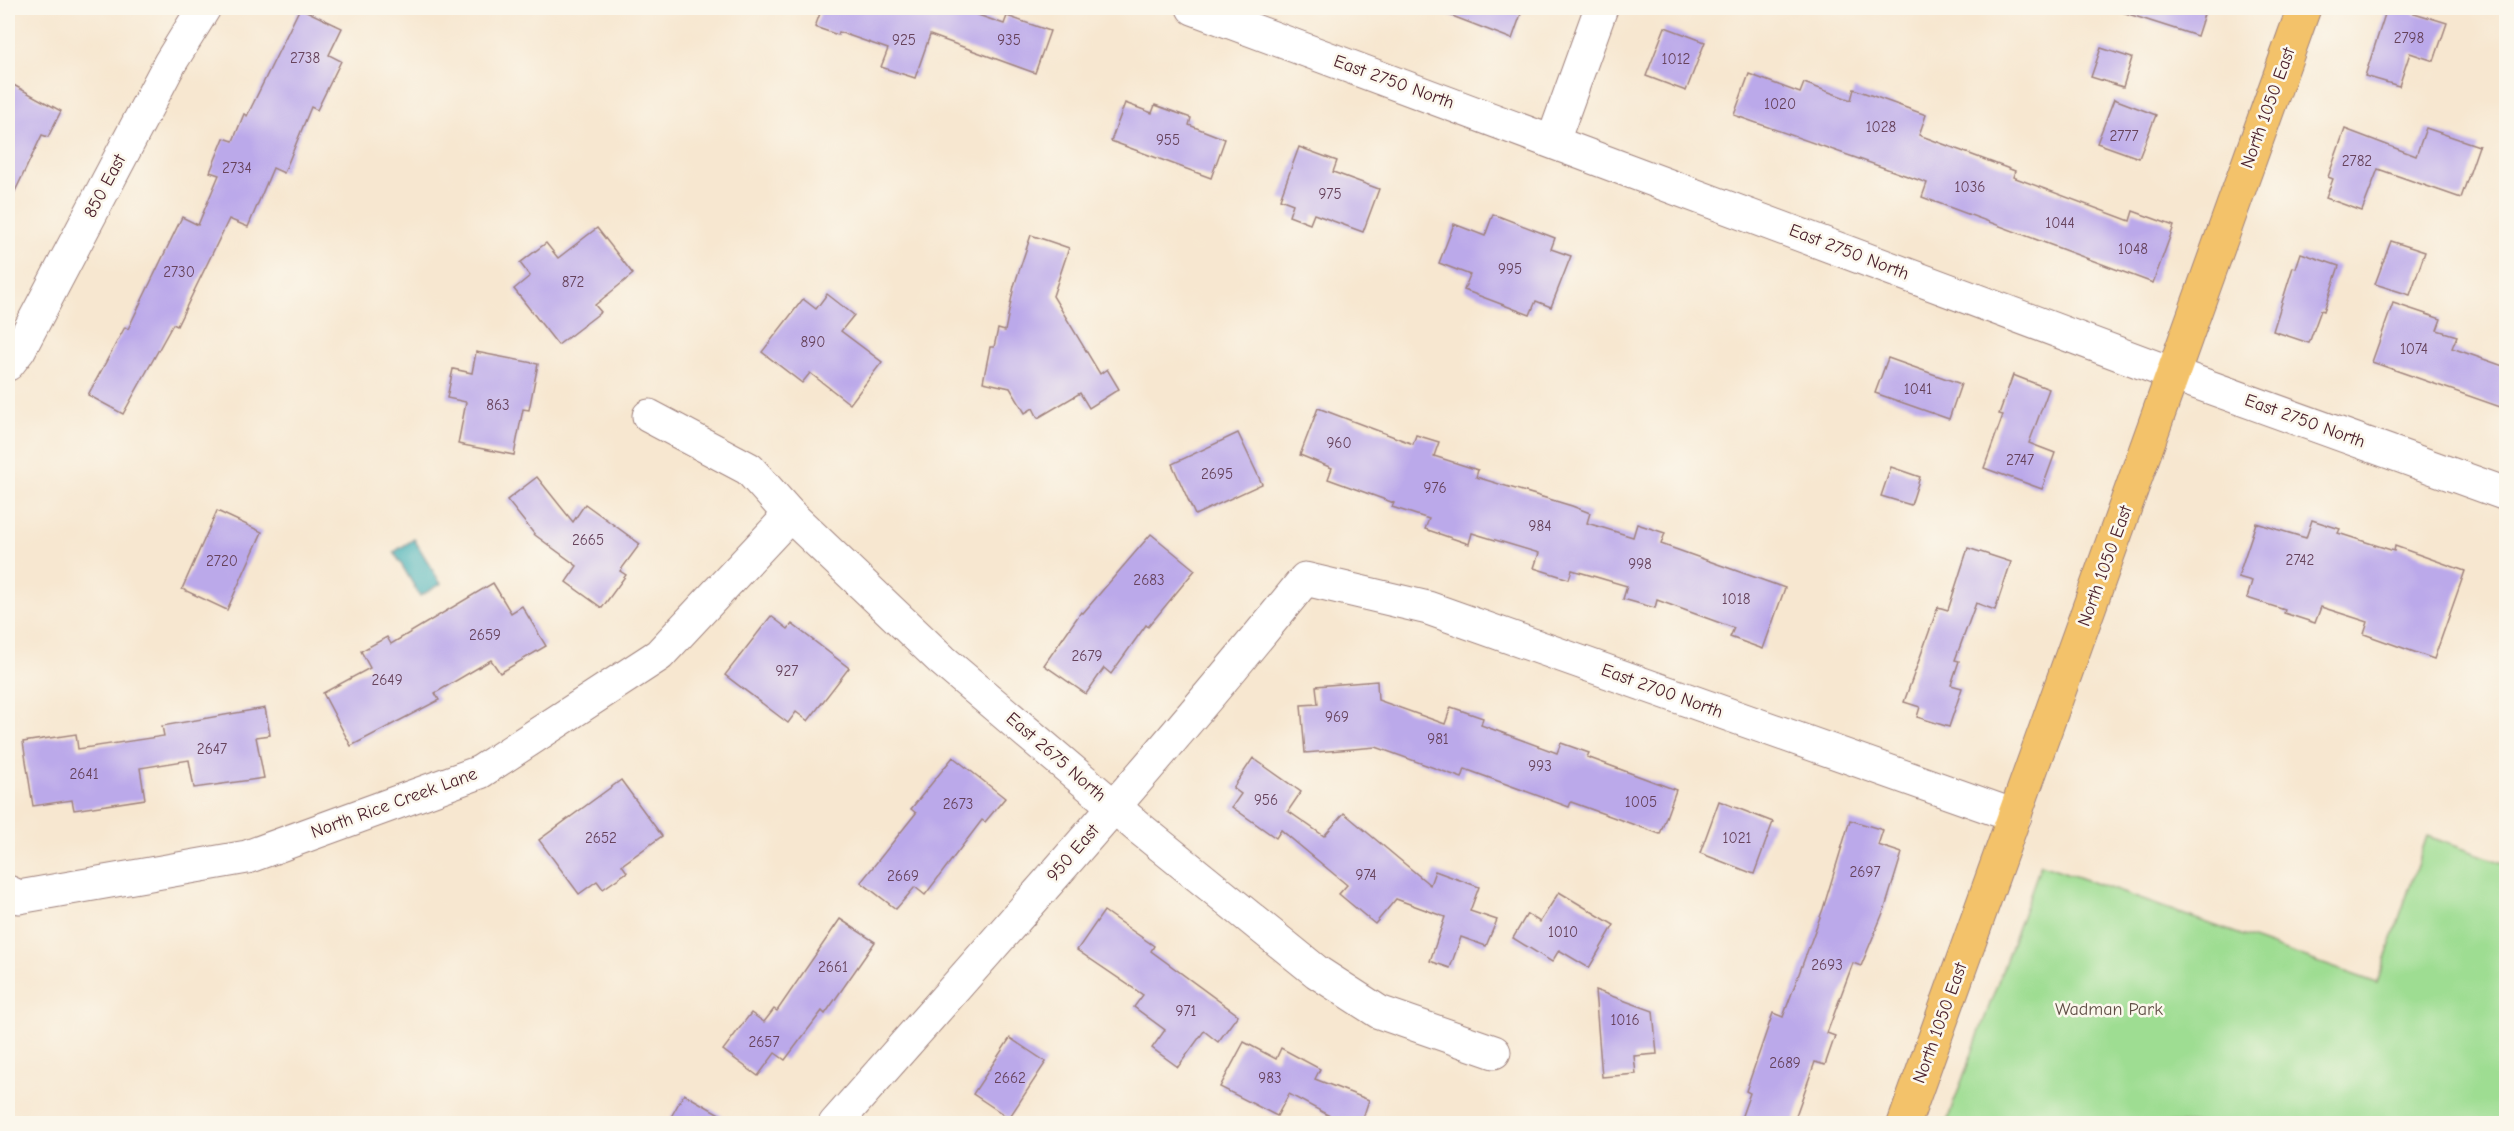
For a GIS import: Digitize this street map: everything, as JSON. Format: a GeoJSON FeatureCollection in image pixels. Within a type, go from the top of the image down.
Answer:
{"type":"FeatureCollection","features":[{"type":"Feature","properties":{"kind":"main road","name":"North 1050 East"},"geometry":{"type":"LineString","coordinates":[[1904,1124],[2304,8]]}},
{"type":"Feature","properties":{"kind":"street","name":"850 East"},"geometry":{"type":"LineString","coordinates":[[8,364],[19,350],[170,63],[204,8]]}},
{"type":"Feature","properties":{"kind":"street","name":"East 2750 North"},"geometry":{"type":"LineString","coordinates":[[1193,8],[2173,374],[2506,494]]}},
{"type":"Feature","properties":{"kind":"street"},"geometry":{"type":"LineString","coordinates":[[1553,141],[1601,8]]}},
{"type":"Feature","properties":{"kind":"street","name":"East 2675 North"},"geometry":{"type":"LineString","coordinates":[[649,416],[749,469],[790,514],[942,660],[1114,807],[1317,972],[1379,1012],[1494,1052]]}},
{"type":"Feature","properties":{"kind":"street","name":"North Rice Creek Lane"},"geometry":{"type":"LineString","coordinates":[[13,895],[247,857],[480,772],[659,655],[790,514]]}},
{"type":"Feature","properties":{"kind":"street","name":"East 2700 North"},"geometry":{"type":"LineString","coordinates":[[1305,579],[1428,608],[2015,816]]}},
{"type":"Feature","properties":{"kind":"street","name":"950 East"},"geometry":{"type":"LineString","coordinates":[[835,1124],[1114,807],[1231,671],[1305,579]]}},
{"type":"Feature","properties":{"kind":"green space","name":"Wadman Park"},"geometry":{"type":"Polygon","coordinates":[[[2427,836],[2506,864],[2506,1123],[1946,1124],[2041,864],[2377,983],[2427,836]]]}},
{"type":"Feature","properties":{"kind":"water"},"geometry":{"type":"Polygon","coordinates":[[[414,539],[441,584],[420,596],[394,552],[414,539]]]}},
{"type":"Feature","properties":{"kind":"building"},"geometry":{"type":"Polygon","coordinates":[[[300,8],[342,28],[329,55],[341,61],[317,110],[311,107],[284,173],[273,168],[248,227],[229,219],[177,326],[173,324],[123,414],[88,395],[125,327],[128,329],[182,217],[198,225],[219,175],[210,172],[224,138],[233,141],[244,114],[247,116],[300,8]]]}},
{"type":"Feature","properties":{"kind":"building"},"geometry":{"type":"Polygon","coordinates":[[[822,8],[958,8],[1004,24],[1007,16],[1050,31],[1035,73],[930,35],[915,78],[881,67],[888,49],[839,32],[838,35],[815,27],[822,8]]]}},
{"type":"Feature","properties":{"kind":"building"},"geometry":{"type":"Polygon","coordinates":[[[1434,8],[1504,8],[1521,14],[1512,39],[1434,8]]]}},
{"type":"Feature","properties":{"kind":"building"},"geometry":{"type":"Polygon","coordinates":[[[2123,8],[2206,8],[2197,36],[2122,12],[2123,8]]]}},
{"type":"Feature","properties":{"kind":"building"},"geometry":{"type":"Polygon","coordinates":[[[2387,8],[2398,8],[2447,23],[2434,61],[2410,53],[2399,86],[2365,76],[2387,8]]]}},
{"type":"Feature","properties":{"kind":"building"},"geometry":{"type":"Polygon","coordinates":[[[1665,27],[1705,42],[1686,91],[1646,76],[1665,27]]]}},
{"type":"Feature","properties":{"kind":"building"},"geometry":{"type":"Polygon","coordinates":[[[2101,48],[2132,58],[2123,87],[2091,77],[2101,48]]]}},
{"type":"Feature","properties":{"kind":"building"},"geometry":{"type":"Polygon","coordinates":[[[1749,74],[1800,93],[1804,83],[1851,100],[1854,89],[1926,115],[1919,135],[2015,171],[2013,177],[2130,221],[2133,211],[2174,226],[2153,283],[1922,197],[1927,183],[1734,115],[1749,74]]]}},
{"type":"Feature","properties":{"kind":"building"},"geometry":{"type":"Polygon","coordinates":[[[8,82],[61,111],[48,137],[42,135],[8,206],[8,82]]]}},
{"type":"Feature","properties":{"kind":"building"},"geometry":{"type":"Polygon","coordinates":[[[2114,99],[2156,115],[2139,158],[2097,143],[2114,99]]]}},
{"type":"Feature","properties":{"kind":"building"},"geometry":{"type":"Polygon","coordinates":[[[1125,103],[1152,113],[1155,105],[1191,118],[1189,125],[1225,139],[1211,178],[1111,141],[1125,103]]]}},
{"type":"Feature","properties":{"kind":"building"},"geometry":{"type":"Polygon","coordinates":[[[2426,128],[2479,146],[2461,198],[2378,169],[2362,211],[2326,198],[2333,179],[2328,177],[2345,129],[2416,156],[2426,128]]]}},
{"type":"Feature","properties":{"kind":"building"},"geometry":{"type":"Polygon","coordinates":[[[1299,147],[1337,161],[1333,172],[1379,189],[1363,232],[1314,214],[1310,224],[1289,216],[1293,204],[1280,199],[1299,147]]]}},
{"type":"Feature","properties":{"kind":"building"},"geometry":{"type":"Polygon","coordinates":[[[1493,214],[1555,238],[1551,249],[1571,256],[1551,307],[1536,301],[1530,315],[1464,290],[1470,275],[1439,263],[1454,224],[1485,236],[1493,214]]]}},
{"type":"Feature","properties":{"kind":"building"},"geometry":{"type":"Polygon","coordinates":[[[597,228],[633,274],[595,305],[601,312],[558,345],[514,289],[530,276],[520,263],[546,243],[558,258],[597,228]]]}},
{"type":"Feature","properties":{"kind":"building"},"geometry":{"type":"Polygon","coordinates":[[[1031,235],[1069,248],[1053,296],[1100,374],[1107,369],[1119,389],[1089,408],[1080,393],[1038,418],[1033,408],[1025,413],[1010,388],[983,382],[990,347],[994,347],[998,329],[1005,331],[1014,286],[1031,235]]]}},
{"type":"Feature","properties":{"kind":"building"},"geometry":{"type":"Polygon","coordinates":[[[2391,241],[2425,252],[2410,295],[2375,284],[2391,241]]]}},
{"type":"Feature","properties":{"kind":"building"},"geometry":{"type":"Polygon","coordinates":[[[2301,253],[2339,266],[2324,311],[2321,310],[2309,343],[2273,331],[2293,267],[2296,268],[2301,253]]]}},
{"type":"Feature","properties":{"kind":"building"},"geometry":{"type":"Polygon","coordinates":[[[827,294],[854,315],[841,331],[882,362],[850,404],[810,373],[802,383],[762,352],[803,299],[816,309],[827,294]]]}},
{"type":"Feature","properties":{"kind":"building"},"geometry":{"type":"Polygon","coordinates":[[[2393,303],[2441,319],[2437,330],[2457,336],[2452,348],[2506,367],[2506,409],[2372,362],[2393,303]]]}},
{"type":"Feature","properties":{"kind":"building"},"geometry":{"type":"Polygon","coordinates":[[[476,352],[538,364],[529,410],[523,409],[514,455],[458,444],[466,402],[447,398],[453,369],[472,373],[476,352]]]}},
{"type":"Feature","properties":{"kind":"building"},"geometry":{"type":"Polygon","coordinates":[[[1888,358],[1961,384],[1949,419],[1875,393],[1888,358]]]}},
{"type":"Feature","properties":{"kind":"building"},"geometry":{"type":"Polygon","coordinates":[[[2013,375],[2049,389],[2029,443],[2055,453],[2042,489],[1984,468],[2003,415],[1999,414],[2013,375]]]}},
{"type":"Feature","properties":{"kind":"building"},"geometry":{"type":"Polygon","coordinates":[[[1318,408],[1413,444],[1416,435],[1439,442],[1434,456],[1478,470],[1476,477],[1572,506],[1590,513],[1587,523],[1633,537],[1637,524],[1665,533],[1661,544],[1785,588],[1763,649],[1730,637],[1734,628],[1657,600],[1655,608],[1623,599],[1627,586],[1572,570],[1569,579],[1534,568],[1539,553],[1472,533],[1469,544],[1425,529],[1429,519],[1392,507],[1394,503],[1328,479],[1332,468],[1300,455],[1318,408]]]}},
{"type":"Feature","properties":{"kind":"building"},"geometry":{"type":"Polygon","coordinates":[[[1238,433],[1262,484],[1195,515],[1172,464],[1238,433]]]}},
{"type":"Feature","properties":{"kind":"building"},"geometry":{"type":"Polygon","coordinates":[[[1891,467],[1920,477],[1911,505],[1881,496],[1891,467]]]}},
{"type":"Feature","properties":{"kind":"building"},"geometry":{"type":"Polygon","coordinates":[[[537,477],[573,522],[585,504],[640,544],[620,571],[626,575],[602,608],[566,582],[577,566],[535,535],[507,500],[537,477]]]}},
{"type":"Feature","properties":{"kind":"building"},"geometry":{"type":"Polygon","coordinates":[[[217,511],[262,532],[227,610],[182,589],[217,511]]]}},
{"type":"Feature","properties":{"kind":"building"},"geometry":{"type":"Polygon","coordinates":[[[2312,520],[2340,529],[2338,533],[2394,551],[2395,546],[2465,571],[2434,659],[2364,634],[2368,622],[2321,607],[2315,623],[2284,613],[2285,610],[2247,598],[2252,581],[2238,577],[2256,523],[2306,538],[2312,520]]]}},
{"type":"Feature","properties":{"kind":"building"},"geometry":{"type":"Polygon","coordinates":[[[1151,534],[1195,570],[1148,627],[1146,625],[1111,674],[1104,668],[1086,694],[1044,665],[1081,612],[1083,613],[1151,534]]]}},
{"type":"Feature","properties":{"kind":"building"},"geometry":{"type":"Polygon","coordinates":[[[1968,548],[2011,562],[1995,610],[1976,603],[1955,660],[1959,661],[1951,685],[1962,688],[1949,727],[1917,717],[1920,707],[1904,702],[1938,607],[1948,610],[1968,548]]]}},
{"type":"Feature","properties":{"kind":"building"},"geometry":{"type":"Polygon","coordinates":[[[493,583],[511,613],[522,606],[546,646],[500,673],[491,660],[435,693],[439,700],[351,746],[323,693],[370,668],[361,651],[387,637],[391,644],[493,583]]]}},
{"type":"Feature","properties":{"kind":"building"},"geometry":{"type":"Polygon","coordinates":[[[771,616],[788,629],[792,624],[849,668],[808,721],[796,712],[788,723],[725,675],[771,616]]]}},
{"type":"Feature","properties":{"kind":"building"},"geometry":{"type":"Polygon","coordinates":[[[1377,681],[1378,700],[1445,724],[1451,707],[1483,718],[1481,725],[1557,753],[1561,743],[1589,753],[1587,757],[1676,790],[1660,834],[1571,802],[1569,807],[1465,769],[1462,778],[1376,747],[1305,753],[1301,705],[1318,704],[1316,686],[1377,681]]]}},
{"type":"Feature","properties":{"kind":"building"},"geometry":{"type":"Polygon","coordinates":[[[265,708],[270,735],[256,737],[264,778],[194,788],[189,760],[140,768],[145,799],[74,810],[72,800],[33,806],[23,742],[76,734],[78,749],[164,736],[162,726],[265,708]]]}},
{"type":"Feature","properties":{"kind":"building"},"geometry":{"type":"Polygon","coordinates":[[[953,757],[1005,798],[985,822],[982,820],[925,895],[915,887],[896,909],[861,882],[916,813],[911,809],[953,757]]]}},
{"type":"Feature","properties":{"kind":"building"},"geometry":{"type":"Polygon","coordinates":[[[1253,758],[1301,792],[1288,811],[1324,836],[1344,813],[1430,885],[1435,871],[1479,887],[1470,911],[1497,920],[1486,946],[1461,937],[1450,968],[1430,961],[1445,917],[1396,899],[1375,924],[1339,894],[1347,885],[1281,830],[1276,838],[1232,807],[1241,794],[1233,788],[1253,758]]]}},
{"type":"Feature","properties":{"kind":"building"},"geometry":{"type":"Polygon","coordinates":[[[621,780],[662,836],[622,865],[627,872],[603,889],[597,881],[579,894],[539,840],[621,780]]]}},
{"type":"Feature","properties":{"kind":"building"},"geometry":{"type":"Polygon","coordinates":[[[1719,801],[1773,822],[1754,874],[1700,853],[1719,801]]]}},
{"type":"Feature","properties":{"kind":"building"},"geometry":{"type":"Polygon","coordinates":[[[1850,820],[1883,830],[1878,845],[1902,853],[1885,908],[1861,966],[1853,963],[1827,1033],[1835,1036],[1825,1065],[1815,1062],[1793,1124],[1739,1124],[1750,1093],[1746,1091],[1773,1013],[1783,1017],[1823,909],[1850,820]]]}},
{"type":"Feature","properties":{"kind":"building"},"geometry":{"type":"Polygon","coordinates":[[[1559,892],[1614,925],[1589,968],[1559,950],[1552,962],[1513,938],[1527,914],[1540,922],[1559,892]]]}},
{"type":"Feature","properties":{"kind":"building"},"geometry":{"type":"Polygon","coordinates":[[[1104,911],[1154,946],[1151,951],[1238,1015],[1218,1042],[1204,1031],[1178,1067],[1152,1048],[1165,1030],[1134,1007],[1143,995],[1077,950],[1104,911]]]}},
{"type":"Feature","properties":{"kind":"building"},"geometry":{"type":"Polygon","coordinates":[[[840,919],[875,942],[825,1014],[822,1011],[785,1060],[775,1053],[758,1076],[723,1050],[751,1013],[764,1022],[774,1009],[777,1011],[840,919]]]}},
{"type":"Feature","properties":{"kind":"building"},"geometry":{"type":"Polygon","coordinates":[[[1595,990],[1653,1011],[1657,1054],[1634,1056],[1636,1074],[1602,1077],[1595,990]]]}},
{"type":"Feature","properties":{"kind":"building"},"geometry":{"type":"Polygon","coordinates":[[[1010,1038],[1046,1062],[1009,1118],[973,1094],[1010,1038]]]}},
{"type":"Feature","properties":{"kind":"building"},"geometry":{"type":"Polygon","coordinates":[[[1244,1042],[1276,1059],[1281,1048],[1320,1069],[1315,1079],[1369,1100],[1361,1124],[1327,1124],[1330,1116],[1289,1094],[1277,1116],[1220,1087],[1244,1042]]]}},
{"type":"Feature","properties":{"kind":"building"},"geometry":{"type":"Polygon","coordinates":[[[684,1094],[737,1124],[667,1124],[684,1094]]]}}]}
